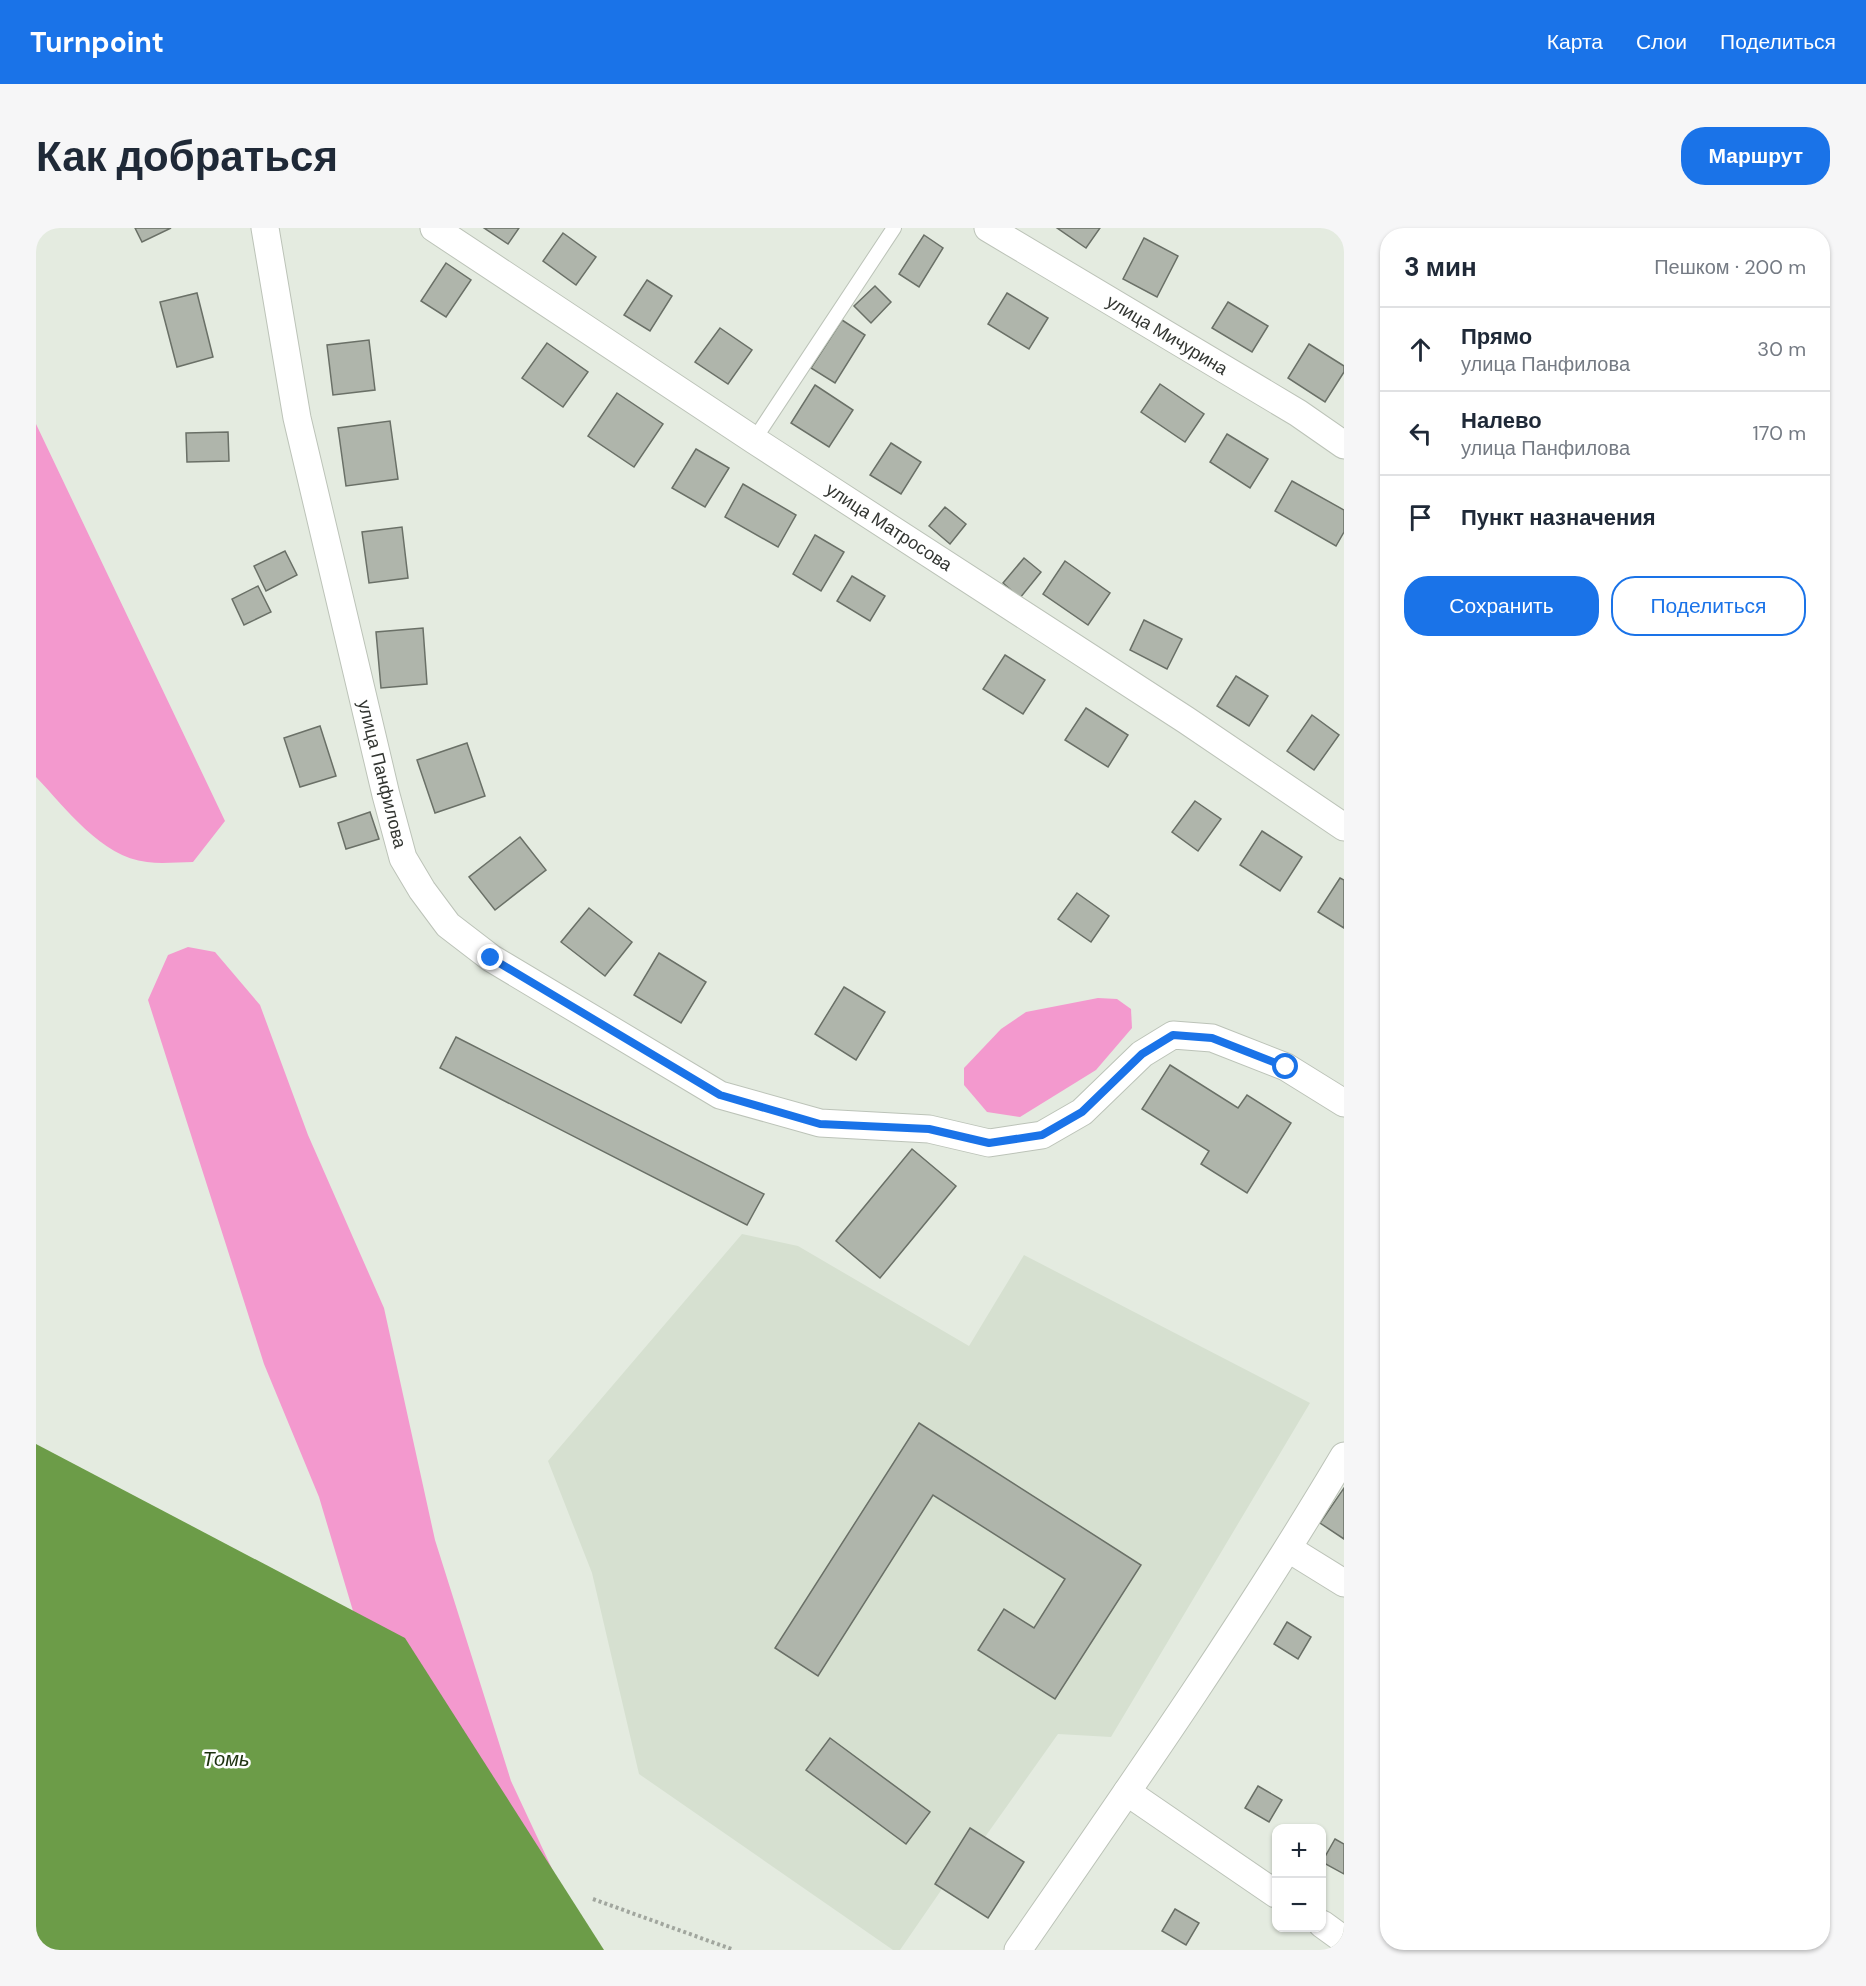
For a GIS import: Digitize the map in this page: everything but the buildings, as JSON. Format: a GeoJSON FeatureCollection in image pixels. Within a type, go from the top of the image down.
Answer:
{"type":"FeatureCollection","features":[{"type":"Feature","properties":{"kind":"street","name":"улица Панфилова"},"geometry":{"type":"LineString","coordinates":[[265,228],[297,418],[386,795],[403,858],[422,890],[448,925],[491,958],[720,1095],[820,1124],[929,1129],[989,1143],[1042,1135],[1082,1112],[1142,1054],[1173,1035],[1212,1038],[1286,1067],[1344,1103]]}},
{"type":"Feature","properties":{"kind":"street","name":"улица Матросова"},"geometry":{"type":"LineString","coordinates":[[434,228],[754,440],[1186,720],[1344,827]]}},
{"type":"Feature","properties":{"kind":"street","name":"улица Мичурина"},"geometry":{"type":"LineString","coordinates":[[988,228],[1298,412],[1344,445]]}},
{"type":"Feature","properties":{"kind":"street"},"geometry":{"type":"LineString","coordinates":[[1018,1950],[1127,1792],[1289,1549],[1344,1456]]}},
{"type":"Feature","properties":{"kind":"street"},"geometry":{"type":"LineString","coordinates":[[1289,1549],[1344,1583]]}},
{"type":"Feature","properties":{"kind":"street"},"geometry":{"type":"LineString","coordinates":[[1127,1792],[1272,1891]]}},
{"type":"Feature","properties":{"kind":"street"},"geometry":{"type":"LineString","coordinates":[[1326,1927],[1344,1940]]}},
{"type":"Feature","properties":{"kind":"lane"},"geometry":{"type":"LineString","coordinates":[[754,440],[894,228]]}},
{"type":"Feature","properties":{"kind":"path"},"geometry":{"type":"LineString","coordinates":[[593,1899],[734,1950]]}},
{"type":"Feature","properties":{"kind":"shaded area"},"geometry":{"type":"Polygon","coordinates":[[[36,424],[225,821],[193,862],[147,862],[114,851],[72,816],[36,777],[36,424]]]}},
{"type":"Feature","properties":{"kind":"shaded area"},"geometry":{"type":"Polygon","coordinates":[[[188,947],[215,952],[260,1005],[308,1135],[384,1308],[435,1540],[511,1781],[590,1950],[387,1725],[319,1497],[264,1364],[148,1000],[168,955],[188,947]]]}},
{"type":"Feature","properties":{"kind":"shaded area"},"geometry":{"type":"Polygon","coordinates":[[[1098,998],[1117,999],[1131,1009],[1132,1028],[1096,1070],[1020,1117],[987,1112],[964,1085],[964,1068],[1001,1029],[1026,1012],[1098,998]]]}},
{"type":"Feature","properties":{"kind":"shaded area"},"geometry":{"type":"Polygon","coordinates":[[[742,1234],[798,1246],[969,1346],[1024,1255],[1310,1403],[1111,1737],[1058,1734],[985,1837],[1024,1862],[988,1918],[942,1889],[900,1950],[893,1950],[639,1774],[592,1573],[548,1461],[742,1234]]]}},
{"type":"Feature","properties":{"kind":"water","name":"Томь"},"geometry":{"type":"Polygon","coordinates":[[[36,1444],[405,1638],[604,1950],[36,1950],[36,1444]]]}},
{"type":"Feature","properties":{"kind":"route"},"geometry":{"type":"LineString","coordinates":[[491,958],[720,1095],[820,1124],[929,1129],[989,1143],[1042,1135],[1082,1112],[1142,1054],[1173,1035],[1212,1038],[1286,1067]]}}]}
